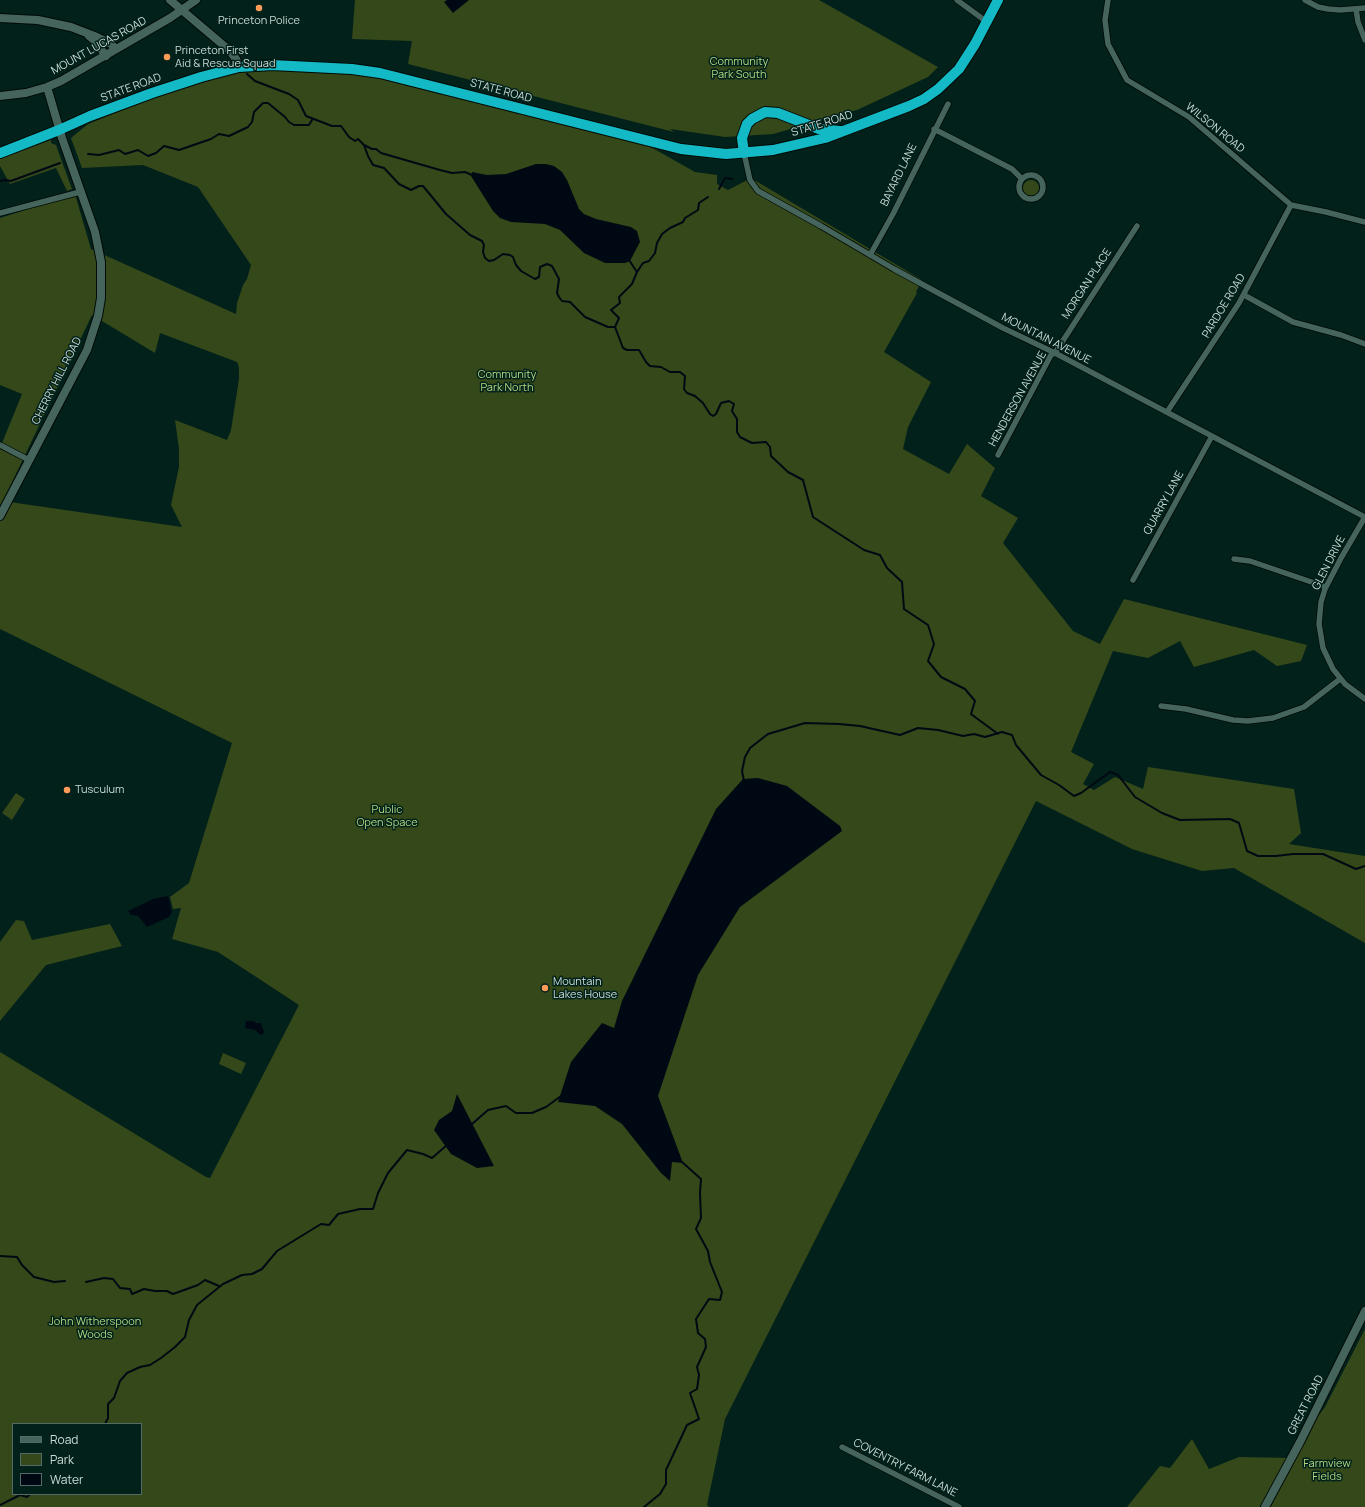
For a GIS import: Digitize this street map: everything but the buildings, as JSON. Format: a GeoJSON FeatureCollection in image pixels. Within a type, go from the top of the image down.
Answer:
{"type":"FeatureCollection","features":[{"type":"Feature","properties":{"kind":"highway"},"geometry":{"type":"LineString","coordinates":[[987,22],[998,0]]}},
{"type":"Feature","properties":{"kind":"highway","name":"STATE ROAD"},"geometry":{"type":"LineString","coordinates":[[0,153],[90,116],[201,77],[239,67],[301,65],[352,68],[380,72],[681,149],[704,152],[744,153],[799,145],[824,138],[909,106],[929,95],[949,79],[959,68],[975,44],[987,22]]}},
{"type":"Feature","properties":{"kind":"highway"},"geometry":{"type":"LineString","coordinates":[[744,153],[742,138],[743,131],[752,119],[765,112],[778,113],[819,129],[830,131],[840,131],[853,128]]}},
{"type":"Feature","properties":{"kind":"street"},"geometry":{"type":"LineString","coordinates":[[170,0],[229,50],[236,59],[239,67]]}},
{"type":"Feature","properties":{"kind":"street","name":"MOUNT LUCAS ROAD"},"geometry":{"type":"LineString","coordinates":[[0,96],[26,93],[47,87],[66,78],[116,50],[196,0]]}},
{"type":"Feature","properties":{"kind":"street"},"geometry":{"type":"LineString","coordinates":[[956,0],[987,22]]}},
{"type":"Feature","properties":{"kind":"street","name":"WILSON ROAD"},"geometry":{"type":"LineString","coordinates":[[1108,0],[1105,20],[1108,44],[1128,80],[1189,117],[1291,205],[1365,222]]}},
{"type":"Feature","properties":{"kind":"street"},"geometry":{"type":"LineString","coordinates":[[1305,0],[1318,7],[1328,9],[1340,10],[1365,8]]}},
{"type":"Feature","properties":{"kind":"street"},"geometry":{"type":"LineString","coordinates":[[1356,9],[1358,22],[1365,40]]}},
{"type":"Feature","properties":{"kind":"street"},"geometry":{"type":"LineString","coordinates":[[0,18],[22,18],[49,22],[106,41],[116,50]]}},
{"type":"Feature","properties":{"kind":"street"},"geometry":{"type":"LineString","coordinates":[[87,34],[95,41],[106,56]]}},
{"type":"Feature","properties":{"kind":"street","name":"CHERRY HILL ROAD"},"geometry":{"type":"LineString","coordinates":[[0,516],[87,350],[98,316],[102,286],[101,262],[95,232],[59,130],[47,87]]}},
{"type":"Feature","properties":{"kind":"street","name":"BAYARD LANE"},"geometry":{"type":"LineString","coordinates":[[870,255],[893,214],[934,129],[948,104]]}},
{"type":"Feature","properties":{"kind":"street"},"geometry":{"type":"LineString","coordinates":[[934,129],[1012,169],[1022,179]]}},
{"type":"Feature","properties":{"kind":"street","name":"MOUNTAIN AVENUE"},"geometry":{"type":"LineString","coordinates":[[744,153],[750,180],[758,191],[1003,328],[1055,353],[1365,517]]}},
{"type":"Feature","properties":{"kind":"street"},"geometry":{"type":"LineString","coordinates":[[1030,176],[1038,178],[1042,184],[1042,193],[1036,198],[1029,199],[1022,196],[1019,185],[1022,179],[1030,176]]}},
{"type":"Feature","properties":{"kind":"street"},"geometry":{"type":"LineString","coordinates":[[0,213],[80,192]]}},
{"type":"Feature","properties":{"kind":"street","name":"PARDOE ROAD"},"geometry":{"type":"LineString","coordinates":[[1167,412],[1244,296],[1291,205]]}},
{"type":"Feature","properties":{"kind":"street","name":"MORGAN PLACE"},"geometry":{"type":"LineString","coordinates":[[1055,353],[1137,226]]}},
{"type":"Feature","properties":{"kind":"street"},"geometry":{"type":"LineString","coordinates":[[1244,296],[1293,322],[1341,335],[1365,344]]}},
{"type":"Feature","properties":{"kind":"street","name":"HENDERSON AVENUE"},"geometry":{"type":"LineString","coordinates":[[998,456],[1051,355],[1055,353]]}},
{"type":"Feature","properties":{"kind":"street","name":"QUARRY LANE"},"geometry":{"type":"LineString","coordinates":[[1133,580],[1212,436]]}},
{"type":"Feature","properties":{"kind":"street"},"geometry":{"type":"LineString","coordinates":[[0,445],[29,460]]}},
{"type":"Feature","properties":{"kind":"street","name":"GLEN DRIVE"},"geometry":{"type":"LineString","coordinates":[[1365,517],[1326,587],[1319,614],[1320,636],[1326,658],[1340,679],[1365,699]]}},
{"type":"Feature","properties":{"kind":"street"},"geometry":{"type":"LineString","coordinates":[[1234,559],[1250,561],[1326,587]]}},
{"type":"Feature","properties":{"kind":"street"},"geometry":{"type":"LineString","coordinates":[[1161,706],[1186,709],[1233,720],[1248,721],[1273,718],[1304,707],[1340,679]]}},
{"type":"Feature","properties":{"kind":"street","name":"GREAT ROAD"},"geometry":{"type":"LineString","coordinates":[[1265,1507],[1300,1442],[1365,1311]]}},
{"type":"Feature","properties":{"kind":"street","name":"COVENTRY FARM LANE"},"geometry":{"type":"LineString","coordinates":[[842,1447],[959,1507]]}},
{"type":"Feature","properties":{"kind":"green space","name":"Community Park South"},"geometry":{"type":"Polygon","coordinates":[[[355,0],[819,0],[938,67],[928,77],[857,110],[773,134],[725,137],[670,129],[674,132],[408,64],[412,41],[352,39],[355,0]]]}},
{"type":"Feature","properties":{"kind":"green space"},"geometry":{"type":"Polygon","coordinates":[[[257,70],[315,71],[362,75],[467,98],[649,146],[695,172],[717,175],[717,184],[728,190],[751,178],[922,280],[916,292],[917,293],[884,352],[931,382],[908,427],[903,449],[949,474],[967,444],[995,468],[981,496],[1018,518],[1003,543],[1073,631],[1100,644],[1124,599],[1307,645],[1301,661],[1277,666],[1254,650],[1194,667],[1180,641],[1148,658],[1113,651],[1071,752],[1094,764],[1083,784],[1094,790],[1115,777],[1143,789],[1148,767],[1294,789],[1301,833],[1289,844],[1365,856],[1365,943],[1234,868],[1202,871],[1132,849],[1036,801],[725,1419],[707,1505],[709,1507],[0,1507],[0,1052],[206,1177],[210,1178],[299,1005],[218,952],[172,939],[181,908],[173,909],[170,897],[189,883],[232,743],[0,629],[0,448],[22,394],[0,385],[0,218],[75,194],[91,249],[236,314],[237,303],[243,285],[247,279],[251,265],[198,187],[143,165],[82,168],[71,138],[88,124],[157,96],[232,73],[257,70]],[[92,315],[3,501],[182,527],[171,505],[179,467],[179,449],[175,420],[227,440],[231,430],[239,379],[239,367],[237,362],[160,333],[155,353],[92,315]]]}},
{"type":"Feature","properties":{"kind":"green space"},"geometry":{"type":"Polygon","coordinates":[[[51,140],[51,143],[56,145],[72,189],[67,191],[56,168],[10,184],[0,166],[0,159],[51,140]]]}},
{"type":"Feature","properties":{"kind":"green space"},"geometry":{"type":"Polygon","coordinates":[[[1031,180],[1037,182],[1039,188],[1037,194],[1031,196],[1025,194],[1023,188],[1025,182],[1031,180]]]}},
{"type":"Feature","properties":{"kind":"green space"},"geometry":{"type":"Polygon","coordinates":[[[16,793],[25,799],[12,820],[2,813],[16,793]]]}},
{"type":"Feature","properties":{"kind":"green space"},"geometry":{"type":"Polygon","coordinates":[[[16,920],[24,921],[32,940],[110,924],[122,946],[46,965],[0,1021],[0,942],[16,920]]]}},
{"type":"Feature","properties":{"kind":"green space"},"geometry":{"type":"Polygon","coordinates":[[[223,1053],[246,1063],[241,1074],[219,1064],[223,1053]]]}},
{"type":"Feature","properties":{"kind":"green space","name":"Farmview Fields"},"geometry":{"type":"Polygon","coordinates":[[[1365,1329],[1365,1507],[1127,1507],[1160,1466],[1170,1468],[1192,1439],[1209,1469],[1239,1457],[1291,1458],[1305,1433],[1325,1407],[1365,1329]]]}},
{"type":"Feature","properties":{"kind":"water"},"geometry":{"type":"Polygon","coordinates":[[[447,0],[469,0],[453,13],[444,2],[447,0]]]}},
{"type":"Feature","properties":{"kind":"water"},"geometry":{"type":"Polygon","coordinates":[[[536,164],[554,166],[562,172],[567,180],[579,209],[584,214],[596,219],[631,227],[637,231],[640,242],[630,261],[625,263],[605,263],[584,253],[560,230],[545,224],[511,222],[500,218],[493,211],[471,176],[472,172],[487,175],[506,174],[536,164]]]}},
{"type":"Feature","properties":{"kind":"water"},"geometry":{"type":"Polygon","coordinates":[[[758,778],[787,786],[840,826],[842,831],[740,907],[698,975],[658,1096],[683,1163],[672,1162],[670,1181],[661,1173],[622,1124],[595,1106],[558,1102],[571,1062],[602,1023],[614,1028],[622,1001],[716,809],[743,779],[758,778]]]}},
{"type":"Feature","properties":{"kind":"water"},"geometry":{"type":"Polygon","coordinates":[[[167,896],[169,898],[172,912],[169,917],[147,927],[138,916],[131,915],[128,911],[153,899],[167,896]]]}},
{"type":"Feature","properties":{"kind":"water"},"geometry":{"type":"Polygon","coordinates":[[[246,1021],[261,1023],[264,1032],[263,1034],[261,1035],[255,1030],[245,1028],[246,1021]]]}},
{"type":"Feature","properties":{"kind":"water"},"geometry":{"type":"Polygon","coordinates":[[[457,1094],[494,1166],[477,1168],[451,1154],[434,1130],[439,1120],[452,1111],[457,1094]]]}},
{"type":"Feature","properties":{"kind":"waterway"},"geometry":{"type":"LineString","coordinates":[[247,74],[255,81],[289,94],[298,100],[306,116],[332,126],[341,126],[349,137],[355,141],[358,139],[364,145],[372,149],[440,170],[452,173],[465,172],[474,176]]}},
{"type":"Feature","properties":{"kind":"waterway"},"geometry":{"type":"LineString","coordinates":[[88,154],[99,155],[119,150],[125,154],[138,150],[148,156],[156,153],[164,146],[179,150],[211,139],[219,134],[229,136],[248,127],[252,122],[254,112],[263,103],[268,103],[294,125],[309,125],[312,120]]}},
{"type":"Feature","properties":{"kind":"waterway"},"geometry":{"type":"LineString","coordinates":[[364,145],[373,165],[384,168],[399,184],[411,190],[419,186],[423,186],[446,214],[470,235],[482,241],[484,245],[483,252],[485,258],[489,261],[494,260],[503,254],[510,255],[513,257],[516,265],[521,271],[535,279],[539,277],[540,267],[547,264],[552,266],[559,279],[557,293],[562,301],[570,302],[585,317],[608,327],[615,327],[623,348],[627,350],[639,350],[650,366],[661,367],[670,372],[680,372],[685,376],[684,389],[687,393],[695,396],[703,403],[710,414],[713,416],[716,414],[721,403],[729,401],[734,404],[732,411],[737,419],[737,432],[740,437],[752,443],[766,442],[770,447],[771,456],[788,472],[803,480],[813,517],[864,550],[880,555],[887,568],[902,582],[904,609],[928,625],[934,644],[928,661],[941,677],[965,689],[975,701],[971,714],[998,734]]}},
{"type":"Feature","properties":{"kind":"waterway"},"geometry":{"type":"LineString","coordinates":[[0,181],[11,181],[60,163]]}},
{"type":"Feature","properties":{"kind":"waterway"},"geometry":{"type":"LineString","coordinates":[[719,189],[725,178],[732,179]]}},
{"type":"Feature","properties":{"kind":"waterway"},"geometry":{"type":"LineString","coordinates":[[615,327],[619,318],[611,310],[620,303],[619,297],[632,284],[643,263],[649,261],[655,253],[657,243],[662,234],[670,228],[683,222],[685,218],[698,210],[699,203],[708,197]]}},
{"type":"Feature","properties":{"kind":"waterway"},"geometry":{"type":"LineString","coordinates":[[629,260],[637,272]]}},
{"type":"Feature","properties":{"kind":"waterway"},"geometry":{"type":"LineString","coordinates":[[744,781],[742,771],[745,757],[750,748],[768,734],[805,723],[860,726],[900,735],[918,728],[938,730],[963,736],[974,734],[985,737],[1002,732],[1012,735],[1016,745],[1041,775],[1059,785],[1074,796],[1081,793],[1110,772],[1118,775],[1135,797],[1162,813],[1180,820],[1230,819],[1239,823],[1247,851],[1258,856],[1323,854],[1356,869],[1365,866]]}},
{"type":"Feature","properties":{"kind":"waterway"},"geometry":{"type":"LineString","coordinates":[[472,1124],[488,1110],[506,1106],[516,1113],[532,1113],[546,1107],[561,1096]]}},
{"type":"Feature","properties":{"kind":"waterway"},"geometry":{"type":"LineString","coordinates":[[106,1423],[108,1418],[108,1404],[114,1398],[120,1381],[127,1373],[140,1367],[150,1365],[175,1347],[185,1337],[189,1320],[197,1305],[223,1284],[242,1275],[252,1274],[262,1269],[277,1251],[321,1224],[329,1225],[338,1214],[360,1209],[373,1209],[378,1193],[388,1173],[407,1150],[432,1158],[447,1145]]}},
{"type":"Feature","properties":{"kind":"waterway"},"geometry":{"type":"LineString","coordinates":[[644,1507],[660,1494],[666,1484],[666,1470],[687,1425],[699,1419],[690,1393],[697,1389],[699,1375],[697,1367],[706,1347],[705,1339],[698,1333],[696,1319],[709,1299],[720,1300],[722,1292],[710,1262],[708,1251],[696,1229],[701,1218],[701,1179],[682,1162]]}},
{"type":"Feature","properties":{"kind":"waterway"},"geometry":{"type":"LineString","coordinates":[[0,1256],[17,1257],[22,1265],[34,1277],[54,1282],[65,1281]]}},
{"type":"Feature","properties":{"kind":"waterway"},"geometry":{"type":"LineString","coordinates":[[86,1282],[104,1278],[113,1279],[120,1288],[130,1289],[132,1294],[144,1289],[167,1291],[173,1294],[198,1285],[205,1280],[219,1286]]}},
{"type":"Feature","properties":{"kind":"waterway"},"geometry":{"type":"LineString","coordinates":[[0,1505],[20,1495]]}},
{"type":"Feature","properties":{"kind":"waterway"},"geometry":{"type":"LineString","coordinates":[[20,1495],[27,1497],[29,1495]]}},
{"type":"Feature","properties":{"kind":"place","name":"Princeton Police"},"geometry":{"type":"Point","coordinates":[259,8]}},
{"type":"Feature","properties":{"kind":"place","name":"Princeton First Aid & Rescue Squad"},"geometry":{"type":"Point","coordinates":[167,57]}},
{"type":"Feature","properties":{"kind":"place","name":"Tusculum"},"geometry":{"type":"Point","coordinates":[67,790]}},
{"type":"Feature","properties":{"kind":"place","name":"Mountain Lakes House"},"geometry":{"type":"Point","coordinates":[545,988]}},
{"type":"Feature","properties":{"kind":"park label","name":"Community Park North"},"geometry":{"type":"Point","coordinates":[507,381]}},
{"type":"Feature","properties":{"kind":"park label","name":"Public Open Space"},"geometry":{"type":"Point","coordinates":[387,816]}},
{"type":"Feature","properties":{"kind":"park label","name":"John Witherspoon Woods"},"geometry":{"type":"Point","coordinates":[95,1328]}}]}
